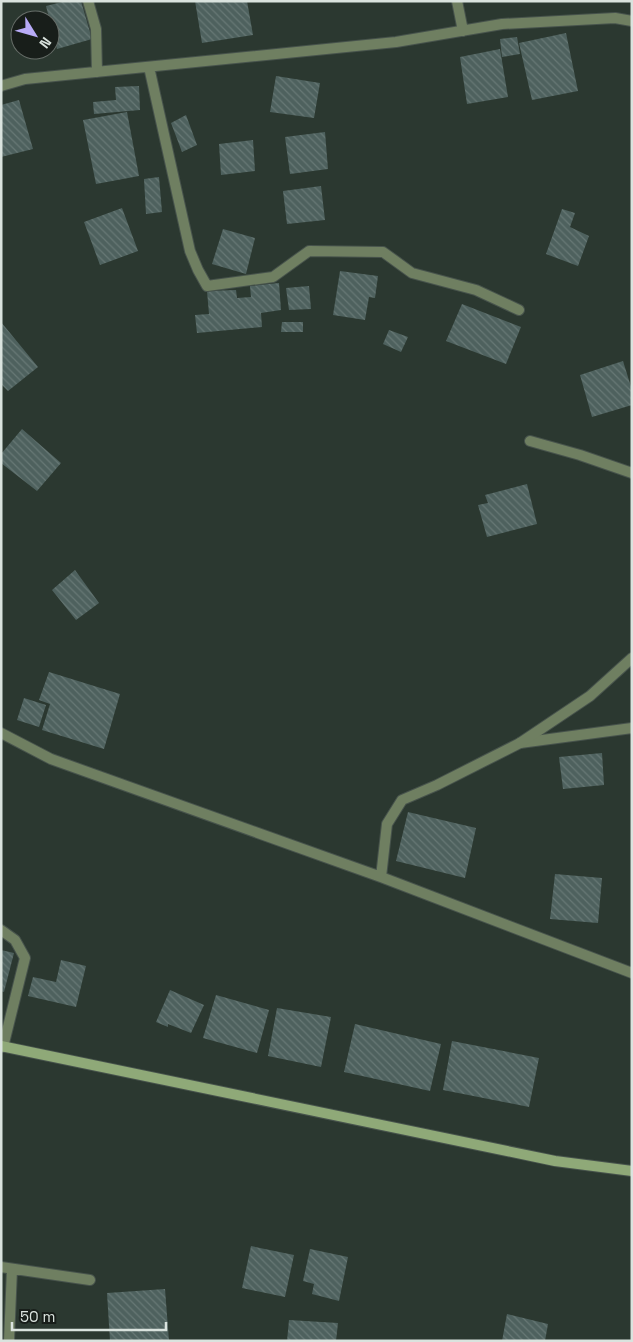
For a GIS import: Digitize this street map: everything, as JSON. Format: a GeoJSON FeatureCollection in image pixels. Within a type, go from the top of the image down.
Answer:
{"type":"FeatureCollection","features":[{"type":"Feature","properties":{"kind":"street"},"geometry":{"type":"LineString","coordinates":[[88,1],[96,29],[97,72]]}},
{"type":"Feature","properties":{"kind":"street"},"geometry":{"type":"LineString","coordinates":[[457,1],[463,31]]}},
{"type":"Feature","properties":{"kind":"street"},"geometry":{"type":"LineString","coordinates":[[1,86],[25,79],[396,42],[502,24],[614,18],[632,21]]}},
{"type":"Feature","properties":{"kind":"street"},"geometry":{"type":"LineString","coordinates":[[149,67],[190,252],[207,286],[273,277],[309,251],[383,252],[412,272],[476,290],[519,310]]}},
{"type":"Feature","properties":{"kind":"street"},"geometry":{"type":"LineString","coordinates":[[530,442],[580,454],[632,473]]}},
{"type":"Feature","properties":{"kind":"street"},"geometry":{"type":"LineString","coordinates":[[381,877],[387,824],[402,800],[437,785],[520,742],[590,696],[632,658]]}},
{"type":"Feature","properties":{"kind":"street"},"geometry":{"type":"LineString","coordinates":[[520,742],[632,728]]}},
{"type":"Feature","properties":{"kind":"street"},"geometry":{"type":"LineString","coordinates":[[1,733],[51,759],[381,877],[632,973]]}},
{"type":"Feature","properties":{"kind":"street"},"geometry":{"type":"LineString","coordinates":[[1,930],[15,940],[25,958],[2,1046],[555,1161],[632,1171]]}},
{"type":"Feature","properties":{"kind":"street"},"geometry":{"type":"LineString","coordinates":[[1,1267],[90,1280]]}},
{"type":"Feature","properties":{"kind":"street"},"geometry":{"type":"LineString","coordinates":[[9,1341],[12,1269]]}},
{"type":"Feature","properties":{"kind":"building"},"geometry":{"type":"Polygon","coordinates":[[[66,1],[81,1],[92,39],[60,48],[60,10],[47,10],[46,6],[66,1]]]}},
{"type":"Feature","properties":{"kind":"building"},"geometry":{"type":"Polygon","coordinates":[[[195,1],[247,1],[253,35],[202,43],[195,1]]]}},
{"type":"Feature","properties":{"kind":"building"},"geometry":{"type":"Polygon","coordinates":[[[566,33],[578,91],[532,100],[519,43],[566,33]]]}},
{"type":"Feature","properties":{"kind":"building"},"geometry":{"type":"Polygon","coordinates":[[[517,37],[520,54],[502,57],[500,39],[517,37]]]}},
{"type":"Feature","properties":{"kind":"building"},"geometry":{"type":"Polygon","coordinates":[[[500,49],[508,97],[467,104],[460,57],[500,49]]]}},
{"type":"Feature","properties":{"kind":"building"},"geometry":{"type":"Polygon","coordinates":[[[276,76],[320,83],[314,118],[270,112],[276,76]]]}},
{"type":"Feature","properties":{"kind":"building"},"geometry":{"type":"Polygon","coordinates":[[[139,86],[140,110],[94,114],[93,102],[116,100],[115,87],[139,86]]]}},
{"type":"Feature","properties":{"kind":"building"},"geometry":{"type":"Polygon","coordinates":[[[19,100],[33,149],[1,157],[1,105],[19,100]]]}},
{"type":"Feature","properties":{"kind":"building"},"geometry":{"type":"Polygon","coordinates":[[[127,112],[139,176],[96,184],[83,120],[127,112]]]}},
{"type":"Feature","properties":{"kind":"building"},"geometry":{"type":"Polygon","coordinates":[[[186,115],[197,145],[182,152],[171,123],[186,115]]]}},
{"type":"Feature","properties":{"kind":"building"},"geometry":{"type":"Polygon","coordinates":[[[325,132],[328,169],[290,174],[285,137],[325,132]]]}},
{"type":"Feature","properties":{"kind":"building"},"geometry":{"type":"Polygon","coordinates":[[[253,140],[255,171],[221,175],[219,144],[253,140]]]}},
{"type":"Feature","properties":{"kind":"building"},"geometry":{"type":"Polygon","coordinates":[[[159,177],[162,212],[146,214],[144,179],[159,177]]]}},
{"type":"Feature","properties":{"kind":"building"},"geometry":{"type":"Polygon","coordinates":[[[321,186],[325,220],[287,224],[283,191],[321,186]]]}},
{"type":"Feature","properties":{"kind":"building"},"geometry":{"type":"Polygon","coordinates":[[[122,208],[138,251],[100,265],[84,222],[122,208]]]}},
{"type":"Feature","properties":{"kind":"building"},"geometry":{"type":"Polygon","coordinates":[[[562,209],[575,213],[570,227],[589,236],[578,266],[546,254],[562,209]]]}},
{"type":"Feature","properties":{"kind":"building"},"geometry":{"type":"Polygon","coordinates":[[[223,229],[255,238],[246,274],[212,264],[223,229]]]}},
{"type":"Feature","properties":{"kind":"building"},"geometry":{"type":"Polygon","coordinates":[[[340,271],[378,276],[375,298],[369,297],[365,320],[333,315],[340,271]]]}},
{"type":"Feature","properties":{"kind":"building"},"geometry":{"type":"Polygon","coordinates":[[[279,283],[281,310],[261,313],[262,327],[197,333],[195,315],[209,314],[207,291],[236,290],[237,298],[251,297],[250,286],[279,283]]]}},
{"type":"Feature","properties":{"kind":"building"},"geometry":{"type":"Polygon","coordinates":[[[309,286],[311,309],[289,310],[286,288],[309,286]]]}},
{"type":"Feature","properties":{"kind":"building"},"geometry":{"type":"Polygon","coordinates":[[[462,304],[521,327],[506,364],[446,341],[462,304]]]}},
{"type":"Feature","properties":{"kind":"building"},"geometry":{"type":"Polygon","coordinates":[[[1,322],[38,367],[8,391],[1,384],[1,322]]]}},
{"type":"Feature","properties":{"kind":"building"},"geometry":{"type":"Polygon","coordinates":[[[282,322],[303,322],[303,332],[281,332],[282,322]]]}},
{"type":"Feature","properties":{"kind":"building"},"geometry":{"type":"Polygon","coordinates":[[[389,330],[408,337],[401,352],[383,344],[389,330]]]}},
{"type":"Feature","properties":{"kind":"building"},"geometry":{"type":"Polygon","coordinates":[[[623,361],[632,390],[632,405],[592,417],[580,375],[623,361]]]}},
{"type":"Feature","properties":{"kind":"building"},"geometry":{"type":"Polygon","coordinates":[[[22,429],[61,463],[37,491],[1,463],[1,454],[22,429]]]}},
{"type":"Feature","properties":{"kind":"building"},"geometry":{"type":"Polygon","coordinates":[[[527,484],[537,524],[487,537],[478,505],[488,503],[485,495],[527,484]]]}},
{"type":"Feature","properties":{"kind":"building"},"geometry":{"type":"Polygon","coordinates":[[[75,570],[99,603],[76,620],[52,590],[75,570]]]}},
{"type":"Feature","properties":{"kind":"building"},"geometry":{"type":"Polygon","coordinates":[[[49,672],[120,694],[104,749],[42,730],[50,704],[39,700],[49,672]]]}},
{"type":"Feature","properties":{"kind":"building"},"geometry":{"type":"Polygon","coordinates":[[[24,698],[46,705],[39,727],[17,720],[24,698]]]}},
{"type":"Feature","properties":{"kind":"building"},"geometry":{"type":"Polygon","coordinates":[[[602,753],[604,785],[563,789],[559,757],[602,753]]]}},
{"type":"Feature","properties":{"kind":"building"},"geometry":{"type":"Polygon","coordinates":[[[408,812],[476,828],[465,878],[396,861],[408,812]]]}},
{"type":"Feature","properties":{"kind":"building"},"geometry":{"type":"Polygon","coordinates":[[[555,874],[602,878],[598,923],[550,919],[555,874]]]}},
{"type":"Feature","properties":{"kind":"building"},"geometry":{"type":"Polygon","coordinates":[[[1,950],[14,953],[4,992],[1,991],[1,950]]]}},
{"type":"Feature","properties":{"kind":"building"},"geometry":{"type":"Polygon","coordinates":[[[61,960],[86,966],[76,1007],[28,996],[33,977],[56,982],[61,960]]]}},
{"type":"Feature","properties":{"kind":"building"},"geometry":{"type":"Polygon","coordinates":[[[170,990],[204,1005],[191,1033],[168,1024],[168,1027],[156,1022],[170,990]]]}},
{"type":"Feature","properties":{"kind":"building"},"geometry":{"type":"Polygon","coordinates":[[[216,995],[269,1010],[257,1053],[203,1038],[216,995]]]}},
{"type":"Feature","properties":{"kind":"building"},"geometry":{"type":"Polygon","coordinates":[[[277,1008],[331,1017],[321,1067],[268,1056],[277,1008]]]}},
{"type":"Feature","properties":{"kind":"building"},"geometry":{"type":"Polygon","coordinates":[[[355,1024],[441,1044],[430,1091],[344,1072],[355,1024]]]}},
{"type":"Feature","properties":{"kind":"building"},"geometry":{"type":"Polygon","coordinates":[[[452,1041],[539,1058],[529,1107],[443,1090],[452,1041]]]}},
{"type":"Feature","properties":{"kind":"building"},"geometry":{"type":"Polygon","coordinates":[[[251,1246],[294,1255],[285,1297],[242,1288],[251,1246]]]}},
{"type":"Feature","properties":{"kind":"building"},"geometry":{"type":"Polygon","coordinates":[[[310,1249],[348,1257],[339,1301],[312,1294],[314,1284],[303,1281],[310,1249]]]}},
{"type":"Feature","properties":{"kind":"building"},"geometry":{"type":"Polygon","coordinates":[[[165,1289],[169,1341],[110,1341],[107,1293],[165,1289]]]}},
{"type":"Feature","properties":{"kind":"building"},"geometry":{"type":"Polygon","coordinates":[[[507,1314],[548,1324],[545,1341],[502,1341],[507,1314]]]}},
{"type":"Feature","properties":{"kind":"building"},"geometry":{"type":"Polygon","coordinates":[[[289,1320],[338,1323],[336,1341],[287,1341],[289,1320]]]}}]}
